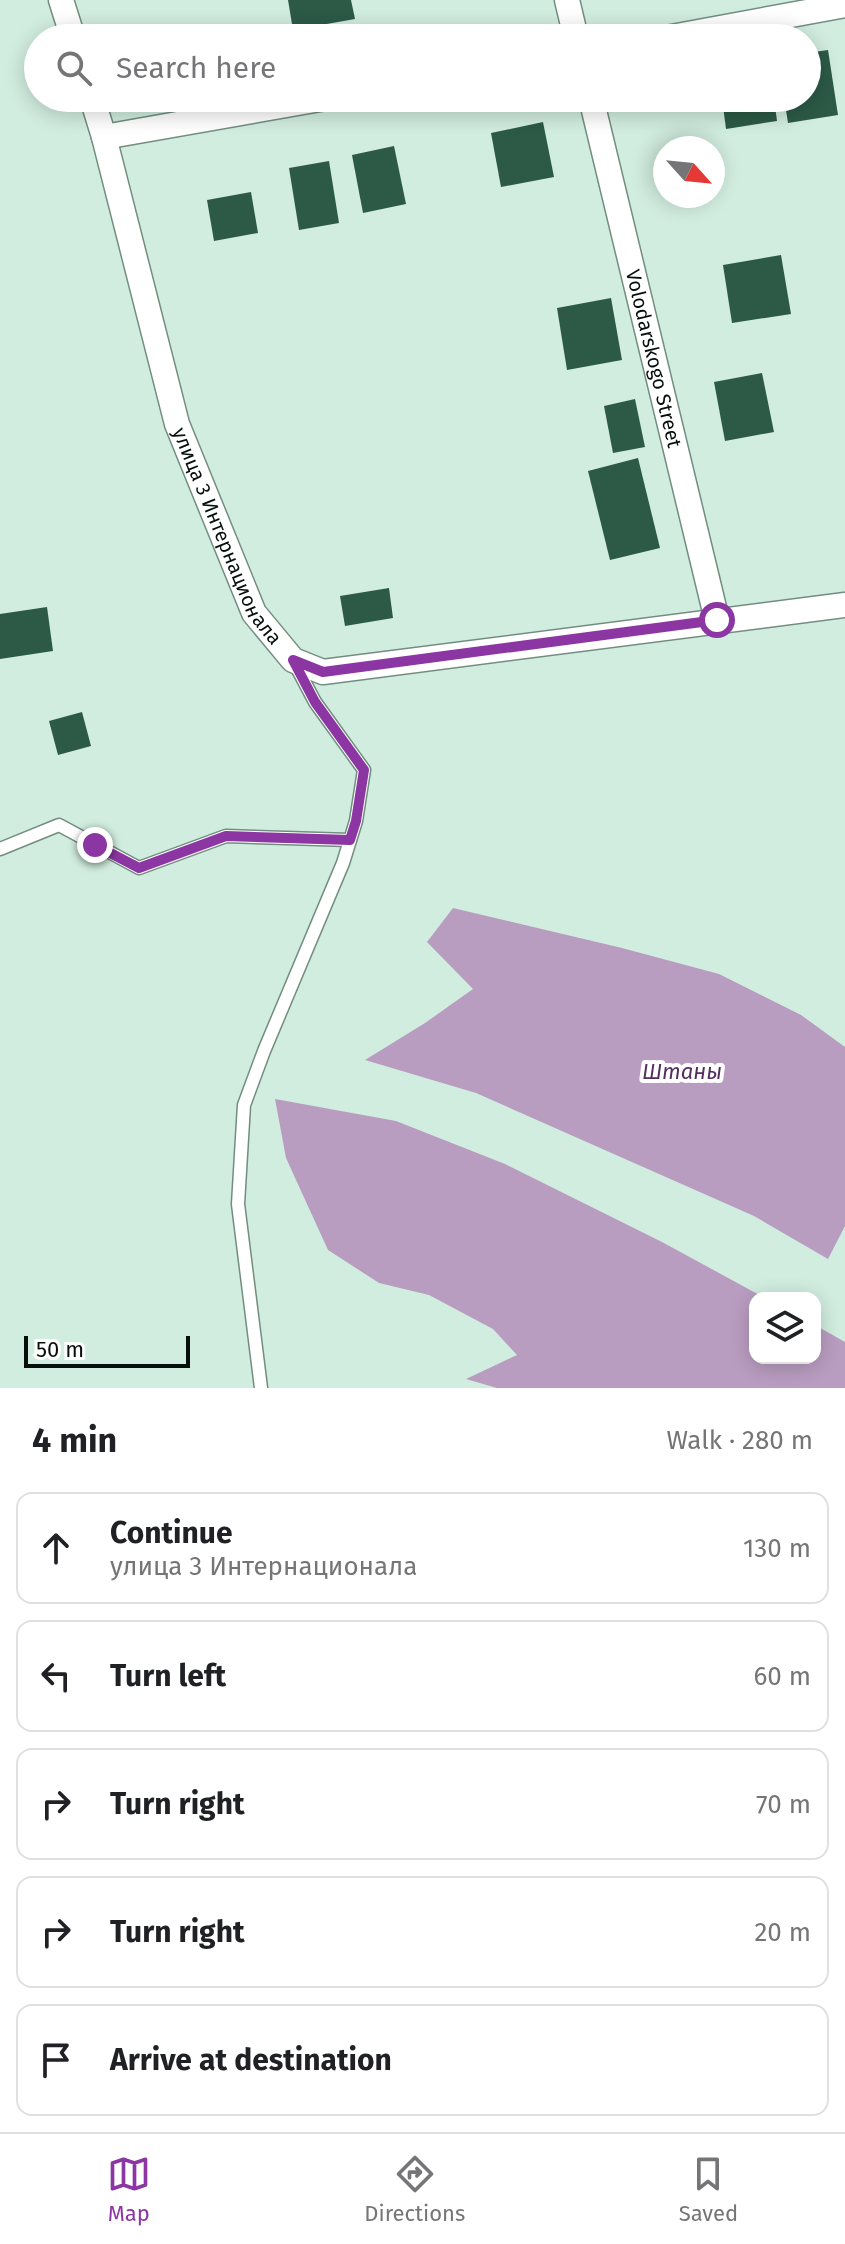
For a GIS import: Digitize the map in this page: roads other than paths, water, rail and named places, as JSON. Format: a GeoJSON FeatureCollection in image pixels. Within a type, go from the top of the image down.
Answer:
{"type":"FeatureCollection","features":[{"type":"Feature","properties":{"kind":"street"},"geometry":{"type":"LineString","coordinates":[[61,0],[69,24]]}},
{"type":"Feature","properties":{"kind":"street"},"geometry":{"type":"LineString","coordinates":[[567,0],[573,24]]}},
{"type":"Feature","properties":{"kind":"street"},"geometry":{"type":"LineString","coordinates":[[742,24],[845,5]]}},
{"type":"Feature","properties":{"kind":"street","name":"улица 3 Интернационала"},"geometry":{"type":"LineString","coordinates":[[96,112],[177,424],[254,613],[293,660],[323,672],[845,605]]}},
{"type":"Feature","properties":{"kind":"street"},"geometry":{"type":"LineString","coordinates":[[104,137],[246,112]]}},
{"type":"Feature","properties":{"kind":"street","name":"Volodarskogo Street"},"geometry":{"type":"LineString","coordinates":[[594,112],[717,620]]}},
{"type":"Feature","properties":{"kind":"lane"},"geometry":{"type":"LineString","coordinates":[[261,1388],[238,1204],[244,1105],[350,840],[364,770],[315,702],[293,660]]}},
{"type":"Feature","properties":{"kind":"lane"},"geometry":{"type":"LineString","coordinates":[[0,849],[59,825],[139,868],[226,836],[350,840]]}},
{"type":"Feature","properties":{"kind":"water","name":"Штаны"},"geometry":{"type":"Polygon","coordinates":[[[453,908],[719,974],[801,1015],[845,1047],[845,1226],[828,1259],[754,1216],[476,1093],[365,1060],[473,989],[427,942],[453,908]]]}},
{"type":"Feature","properties":{"kind":"water"},"geometry":{"type":"Polygon","coordinates":[[[275,1099],[396,1121],[505,1164],[662,1242],[754,1292],[749,1292],[749,1364],[821,1364],[821,1328],[845,1342],[845,1388],[497,1388],[466,1379],[517,1355],[493,1329],[429,1295],[379,1283],[328,1250],[286,1158],[275,1099]]]}}]}
